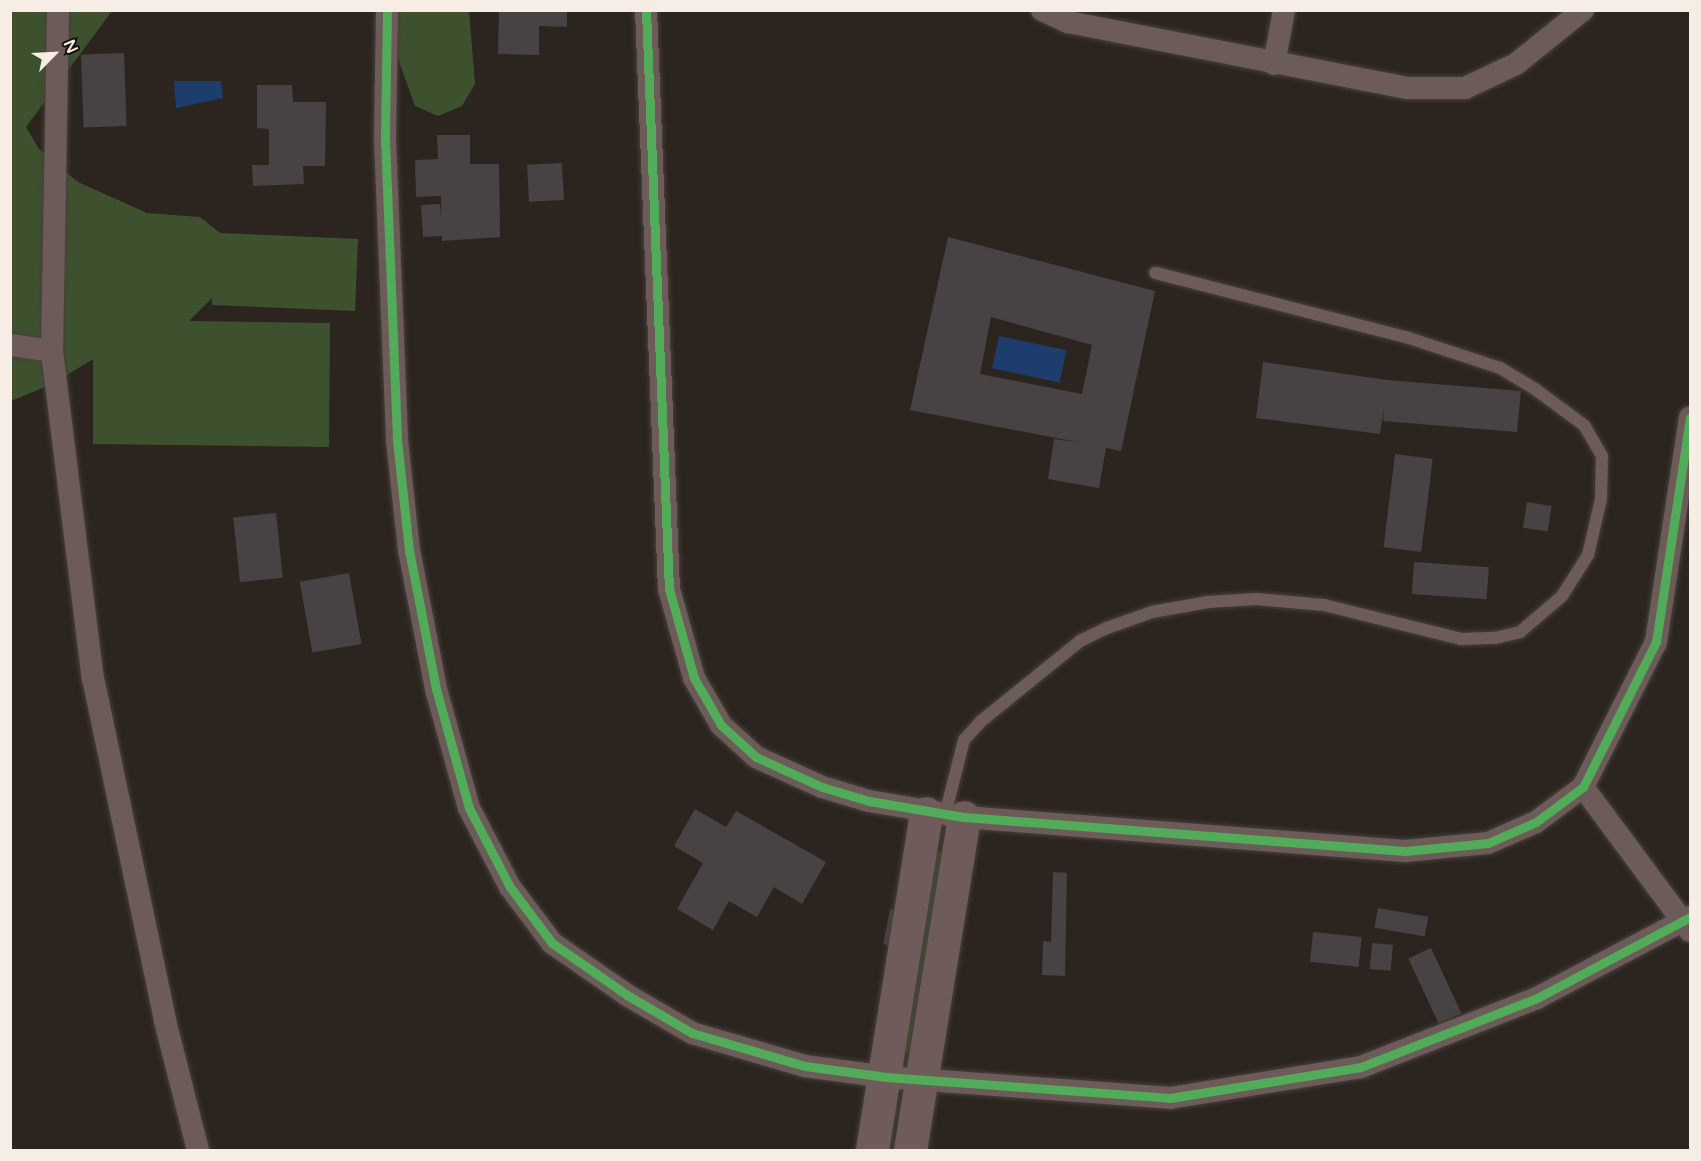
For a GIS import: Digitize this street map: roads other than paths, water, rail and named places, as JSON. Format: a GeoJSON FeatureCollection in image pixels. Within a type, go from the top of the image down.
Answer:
{"type":"FeatureCollection","features":[{"type":"Feature","properties":{"kind":"street"},"geometry":{"type":"LineString","coordinates":[[58,10],[52,351],[93,678],[165,1020],[198,1150]]}},
{"type":"Feature","properties":{"kind":"street"},"geometry":{"type":"LineString","coordinates":[[387,10],[385,139],[397,440],[409,550],[436,689],[469,808],[510,887],[552,943],[627,995],[692,1033],[754,1053],[805,1066],[886,1077],[1170,1098],[1361,1067],[1537,998],[1688,923],[1583,787]]}},
{"type":"Feature","properties":{"kind":"street"},"geometry":{"type":"LineString","coordinates":[[646,10],[669,589],[694,678],[721,725],[756,758],[822,787],[945,815],[1405,852],[1488,843],[1536,822],[1583,787],[1656,642],[1690,418]]}},
{"type":"Feature","properties":{"kind":"street"},"geometry":{"type":"LineString","coordinates":[[1042,10],[1068,22],[1274,64],[1407,88],[1464,88],[1516,64],[1583,10]]}},
{"type":"Feature","properties":{"kind":"street"},"geometry":{"type":"LineString","coordinates":[[1274,64],[1284,10]]}},
{"type":"Feature","properties":{"kind":"street"},"geometry":{"type":"LineString","coordinates":[[10,345],[52,351]]}},
{"type":"Feature","properties":{"kind":"street"},"geometry":{"type":"LineString","coordinates":[[872,1150],[886,1077],[945,815]]}},
{"type":"Feature","properties":{"kind":"street"},"geometry":{"type":"LineString","coordinates":[[910,1150],[923,1079],[945,815]]}},
{"type":"Feature","properties":{"kind":"lane"},"geometry":{"type":"LineString","coordinates":[[945,815],[964,740],[980,722],[1080,641],[1107,628],[1152,612],[1208,602],[1256,599],[1324,605],[1461,639],[1495,638],[1520,632],[1562,596],[1588,555],[1601,499],[1602,456],[1584,426],[1535,389],[1500,368],[1409,338],[1155,273]]}},
{"type":"Feature","properties":{"kind":"water"},"geometry":{"type":"Polygon","coordinates":[[[174,81],[221,81],[223,98],[176,108],[174,81]]]}},
{"type":"Feature","properties":{"kind":"water"},"geometry":{"type":"Polygon","coordinates":[[[999,336],[1066,350],[1060,383],[992,368],[999,336]]]}}]}
